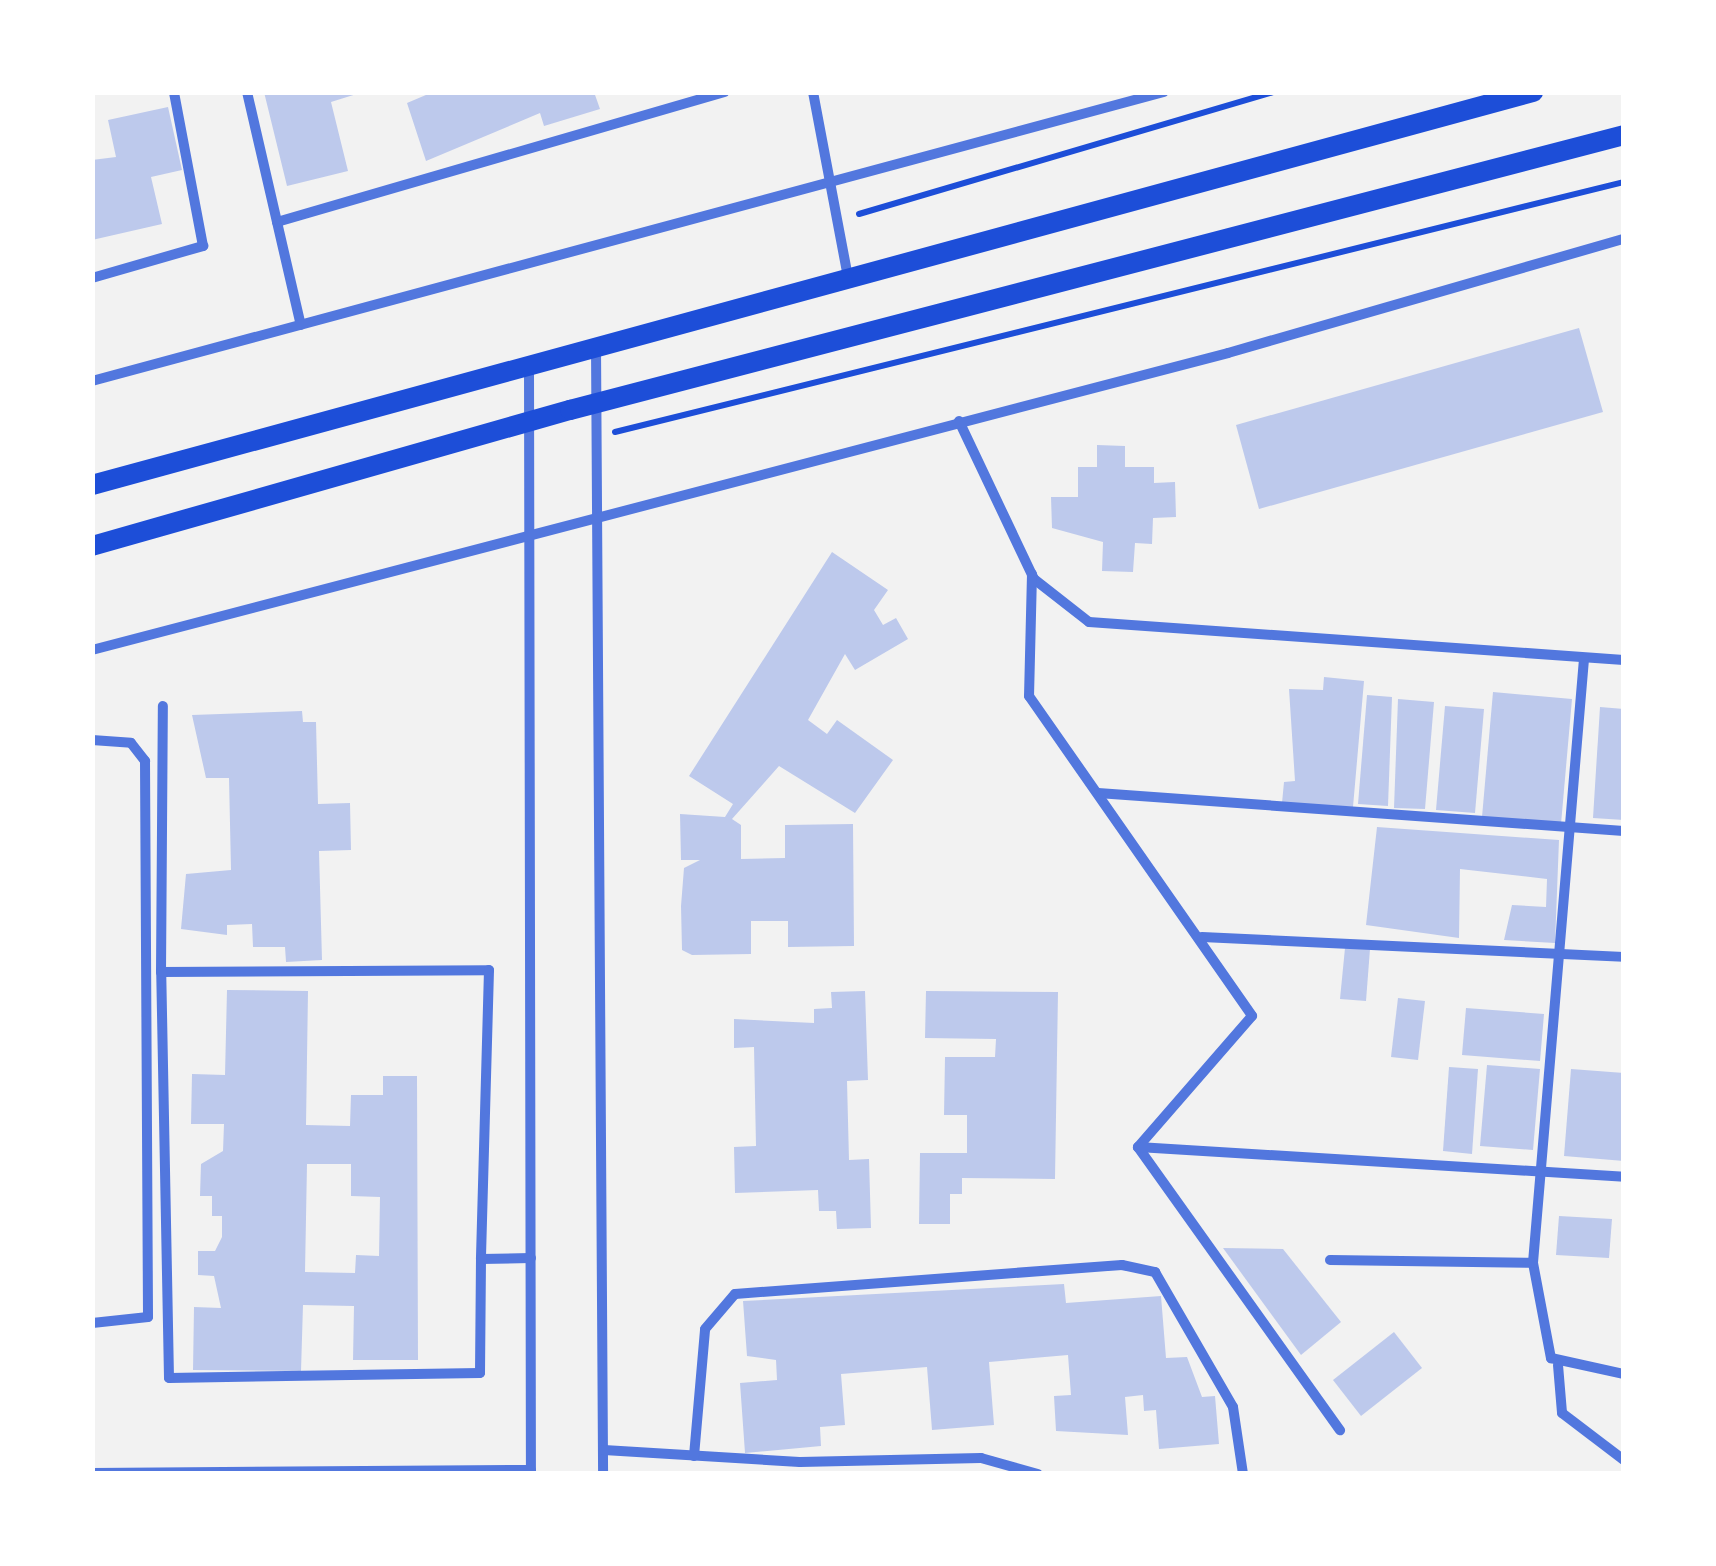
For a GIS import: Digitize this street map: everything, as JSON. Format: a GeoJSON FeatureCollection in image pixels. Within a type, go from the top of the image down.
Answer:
{"type":"FeatureCollection","features":[{"type":"Feature","properties":{"kind":"main road"},"geometry":{"type":"LineString","coordinates":[[92,485],[1534,92]]}},
{"type":"Feature","properties":{"kind":"main road"},"geometry":{"type":"LineString","coordinates":[[92,546],[532,421],[1624,136]]}},
{"type":"Feature","properties":{"kind":"street"},"geometry":{"type":"LineString","coordinates":[[92,278],[203,246],[174,92]]}},
{"type":"Feature","properties":{"kind":"street"},"geometry":{"type":"LineString","coordinates":[[247,92],[301,325]]}},
{"type":"Feature","properties":{"kind":"street"},"geometry":{"type":"LineString","coordinates":[[277,222],[724,92]]}},
{"type":"Feature","properties":{"kind":"street"},"geometry":{"type":"LineString","coordinates":[[813,92],[848,278]]}},
{"type":"Feature","properties":{"kind":"street"},"geometry":{"type":"LineString","coordinates":[[92,381],[1164,92]]}},
{"type":"Feature","properties":{"kind":"street"},"geometry":{"type":"LineString","coordinates":[[92,650],[596,511],[959,420],[1624,238]]}},
{"type":"Feature","properties":{"kind":"street"},"geometry":{"type":"LineString","coordinates":[[596,346],[603,1474]]}},
{"type":"Feature","properties":{"kind":"street"},"geometry":{"type":"LineString","coordinates":[[92,1473],[531,1472],[534,529],[529,364]]}},
{"type":"Feature","properties":{"kind":"street"},"geometry":{"type":"LineString","coordinates":[[959,420],[1032,574],[1068,609],[1119,628],[1624,660]]}},
{"type":"Feature","properties":{"kind":"street"},"geometry":{"type":"LineString","coordinates":[[1032,574],[1029,696],[1202,938],[1252,1019],[1138,1146]]}},
{"type":"Feature","properties":{"kind":"street"},"geometry":{"type":"LineString","coordinates":[[1584,659],[1566,953],[1533,1262],[1558,1365],[1562,1414],[1624,1460]]}},
{"type":"Feature","properties":{"kind":"street"},"geometry":{"type":"LineString","coordinates":[[161,972],[488,970],[480,1373],[169,1378],[161,972],[163,706]]}},
{"type":"Feature","properties":{"kind":"street"},"geometry":{"type":"LineString","coordinates":[[92,740],[131,743],[145,761],[148,1277],[148,1317],[92,1323]]}},
{"type":"Feature","properties":{"kind":"street"},"geometry":{"type":"LineString","coordinates":[[1098,793],[1573,830],[1624,830]]}},
{"type":"Feature","properties":{"kind":"street"},"geometry":{"type":"LineString","coordinates":[[1202,938],[1624,957]]}},
{"type":"Feature","properties":{"kind":"street"},"geometry":{"type":"LineString","coordinates":[[1138,1146],[1624,1177]]}},
{"type":"Feature","properties":{"kind":"street"},"geometry":{"type":"LineString","coordinates":[[1138,1146],[1340,1430]]}},
{"type":"Feature","properties":{"kind":"street"},"geometry":{"type":"LineString","coordinates":[[481,1259],[531,1258]]}},
{"type":"Feature","properties":{"kind":"street"},"geometry":{"type":"LineString","coordinates":[[1330,1260],[1533,1262]]}},
{"type":"Feature","properties":{"kind":"street"},"geometry":{"type":"LineString","coordinates":[[694,1456],[705,1329],[735,1294],[1122,1265],[1155,1272],[1165,1289],[1233,1408],[1243,1474]]}},
{"type":"Feature","properties":{"kind":"street"},"geometry":{"type":"LineString","coordinates":[[1558,1365],[1624,1374]]}},
{"type":"Feature","properties":{"kind":"street"},"geometry":{"type":"LineString","coordinates":[[604,1450],[694,1456],[982,1458],[1038,1474]]}},
{"type":"Feature","properties":{"kind":"path"},"geometry":{"type":"LineString","coordinates":[[838,220],[1274,92]]}},
{"type":"Feature","properties":{"kind":"path"},"geometry":{"type":"LineString","coordinates":[[596,437],[1624,182]]}},
{"type":"Feature","properties":{"kind":"building"},"geometry":{"type":"Polygon","coordinates":[[[264,92],[363,92],[331,102],[348,171],[287,186],[264,92]]]}},
{"type":"Feature","properties":{"kind":"building"},"geometry":{"type":"Polygon","coordinates":[[[433,92],[594,92],[600,109],[544,126],[540,113],[426,161],[407,103],[433,92]]]}},
{"type":"Feature","properties":{"kind":"building"},"geometry":{"type":"Polygon","coordinates":[[[168,107],[182,170],[151,177],[162,224],[92,240],[92,160],[116,157],[108,120],[168,107]]]}},
{"type":"Feature","properties":{"kind":"building"},"geometry":{"type":"Polygon","coordinates":[[[1579,328],[1603,412],[1259,509],[1236,425],[1579,328]]]}},
{"type":"Feature","properties":{"kind":"building"},"geometry":{"type":"Polygon","coordinates":[[[1097,445],[1125,446],[1125,467],[1154,467],[1154,483],[1175,482],[1176,517],[1153,518],[1152,544],[1135,543],[1133,572],[1102,571],[1103,542],[1052,528],[1051,497],[1078,497],[1078,467],[1097,467],[1097,445]]]}},
{"type":"Feature","properties":{"kind":"building"},"geometry":{"type":"Polygon","coordinates":[[[832,552],[888,590],[874,610],[883,625],[896,618],[908,639],[855,670],[845,654],[808,720],[827,734],[837,720],[893,760],[855,813],[779,766],[732,819],[741,825],[741,859],[785,858],[785,825],[853,824],[854,946],[788,947],[788,921],[751,921],[751,954],[692,955],[682,950],[684,868],[700,860],[681,860],[680,814],[725,817],[733,804],[689,776],[832,552]]]}},
{"type":"Feature","properties":{"kind":"building"},"geometry":{"type":"Polygon","coordinates":[[[1324,677],[1364,681],[1353,807],[1282,803],[1284,782],[1295,781],[1289,689],[1323,690],[1324,677]]]}},
{"type":"Feature","properties":{"kind":"building"},"geometry":{"type":"Polygon","coordinates":[[[1493,692],[1572,699],[1561,824],[1482,817],[1493,692]]]}},
{"type":"Feature","properties":{"kind":"building"},"geometry":{"type":"Polygon","coordinates":[[[1367,695],[1392,697],[1388,806],[1358,804],[1367,695]]]}},
{"type":"Feature","properties":{"kind":"building"},"geometry":{"type":"Polygon","coordinates":[[[1398,699],[1434,702],[1425,809],[1394,808],[1398,699]]]}},
{"type":"Feature","properties":{"kind":"building"},"geometry":{"type":"Polygon","coordinates":[[[1445,706],[1484,709],[1475,813],[1436,810],[1445,706]]]}},
{"type":"Feature","properties":{"kind":"building"},"geometry":{"type":"Polygon","coordinates":[[[1600,707],[1624,709],[1624,820],[1593,818],[1600,707]]]}},
{"type":"Feature","properties":{"kind":"building"},"geometry":{"type":"Polygon","coordinates":[[[302,711],[303,722],[316,722],[318,804],[350,803],[351,850],[319,851],[322,960],[286,962],[285,947],[253,947],[252,924],[227,925],[227,935],[181,929],[186,874],[231,870],[229,778],[206,778],[192,715],[302,711]]]}},
{"type":"Feature","properties":{"kind":"building"},"geometry":{"type":"Polygon","coordinates":[[[1377,827],[1559,840],[1555,943],[1504,940],[1512,905],[1546,907],[1547,879],[1460,869],[1459,938],[1366,925],[1377,827]]]}},
{"type":"Feature","properties":{"kind":"building"},"geometry":{"type":"Polygon","coordinates":[[[1345,948],[1370,949],[1366,1001],[1340,999],[1345,948]]]}},
{"type":"Feature","properties":{"kind":"building"},"geometry":{"type":"Polygon","coordinates":[[[227,990],[308,991],[306,1125],[350,1126],[351,1095],[383,1095],[383,1076],[417,1076],[418,1360],[353,1360],[354,1306],[303,1305],[301,1371],[193,1370],[194,1307],[221,1308],[214,1276],[198,1275],[198,1251],[215,1251],[222,1237],[222,1216],[212,1216],[212,1196],[200,1196],[201,1164],[223,1151],[224,1124],[191,1124],[192,1074],[225,1075],[227,990]],[[307,1164],[305,1272],[355,1273],[356,1255],[379,1256],[380,1197],[351,1196],[351,1164],[307,1164]]]}},
{"type":"Feature","properties":{"kind":"building"},"geometry":{"type":"Polygon","coordinates":[[[865,991],[868,1080],[847,1081],[849,1160],[869,1159],[871,1228],[837,1229],[836,1211],[819,1211],[818,1190],[735,1193],[734,1147],[756,1146],[754,1047],[734,1048],[734,1019],[814,1023],[814,1009],[832,1008],[831,992],[865,991]]]}},
{"type":"Feature","properties":{"kind":"building"},"geometry":{"type":"Polygon","coordinates":[[[926,991],[1058,992],[1055,1179],[962,1178],[962,1194],[950,1194],[950,1224],[919,1224],[920,1153],[967,1153],[967,1115],[944,1115],[945,1057],[995,1057],[996,1039],[925,1038],[926,991]]]}},
{"type":"Feature","properties":{"kind":"building"},"geometry":{"type":"Polygon","coordinates":[[[1398,998],[1425,1001],[1418,1060],[1391,1057],[1398,998]]]}},
{"type":"Feature","properties":{"kind":"building"},"geometry":{"type":"Polygon","coordinates":[[[1466,1008],[1544,1014],[1540,1061],[1462,1055],[1466,1008]]]}},
{"type":"Feature","properties":{"kind":"building"},"geometry":{"type":"Polygon","coordinates":[[[1487,1065],[1540,1069],[1533,1150],[1480,1146],[1487,1065]]]}},
{"type":"Feature","properties":{"kind":"building"},"geometry":{"type":"Polygon","coordinates":[[[1449,1067],[1478,1069],[1472,1154],[1443,1151],[1449,1067]]]}},
{"type":"Feature","properties":{"kind":"building"},"geometry":{"type":"Polygon","coordinates":[[[1571,1069],[1624,1073],[1624,1161],[1564,1156],[1571,1069]]]}},
{"type":"Feature","properties":{"kind":"building"},"geometry":{"type":"Polygon","coordinates":[[[1559,1216],[1612,1219],[1609,1258],[1556,1255],[1559,1216]]]}},
{"type":"Feature","properties":{"kind":"building"},"geometry":{"type":"Polygon","coordinates":[[[1223,1248],[1283,1249],[1341,1322],[1301,1355],[1223,1248]]]}},
{"type":"Feature","properties":{"kind":"building"},"geometry":{"type":"Polygon","coordinates":[[[1064,1284],[1066,1303],[1161,1296],[1166,1358],[1187,1357],[1202,1397],[1215,1396],[1219,1444],[1159,1449],[1156,1410],[1144,1411],[1143,1395],[1125,1397],[1128,1435],[1056,1431],[1054,1396],[1071,1395],[1068,1355],[989,1362],[994,1425],[932,1430],[927,1367],[841,1374],[845,1425],[820,1427],[821,1446],[745,1453],[740,1383],[777,1380],[776,1360],[747,1356],[743,1301],[1064,1284]]]}},
{"type":"Feature","properties":{"kind":"building"},"geometry":{"type":"Polygon","coordinates":[[[1394,1332],[1422,1368],[1361,1416],[1333,1380],[1394,1332]]]}}]}
